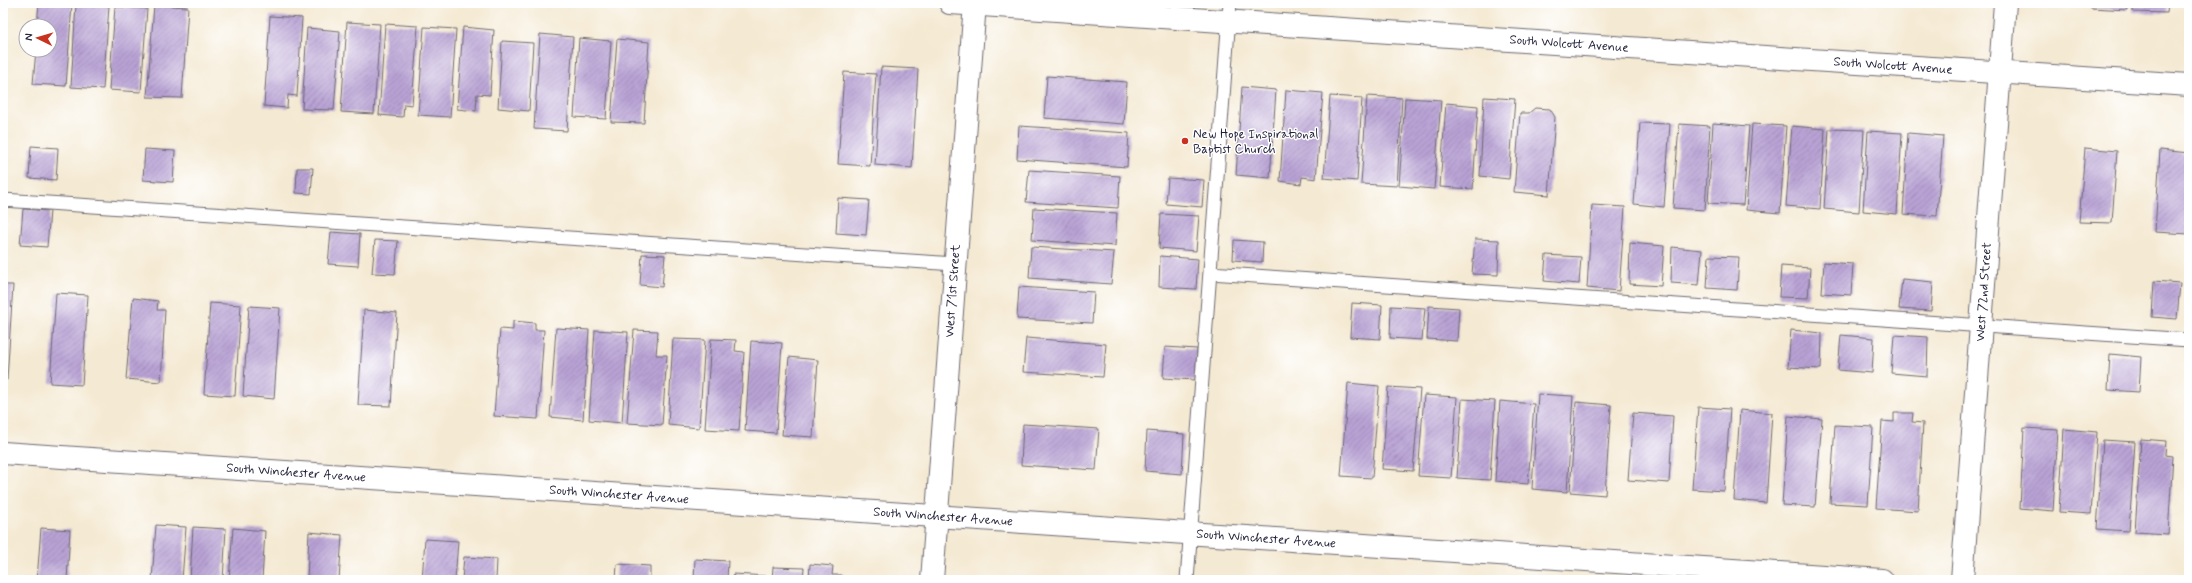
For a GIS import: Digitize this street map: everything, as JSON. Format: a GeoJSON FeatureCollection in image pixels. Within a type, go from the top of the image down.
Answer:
{"type":"FeatureCollection","features":[{"type":"Feature","properties":{"kind":"street","name":"South Wolcott Avenue"},"geometry":{"type":"LineString","coordinates":[[950,3],[1230,12],[2000,73],[2189,85]]}},
{"type":"Feature","properties":{"kind":"street","name":"West 72nd Street"},"geometry":{"type":"LineString","coordinates":[[1962,580],[2005,3]]}},
{"type":"Feature","properties":{"kind":"street","name":"West 71st Street"},"geometry":{"type":"LineString","coordinates":[[932,580],[975,4]]}},
{"type":"Feature","properties":{"kind":"street","name":"South Winchester Avenue"},"geometry":{"type":"LineString","coordinates":[[3,453],[1882,580]]}},
{"type":"Feature","properties":{"kind":"lane"},"geometry":{"type":"LineString","coordinates":[[1187,580],[1230,12]]}},
{"type":"Feature","properties":{"kind":"lane"},"geometry":{"type":"LineString","coordinates":[[3,200],[955,264]]}},
{"type":"Feature","properties":{"kind":"lane"},"geometry":{"type":"LineString","coordinates":[[1210,273],[2189,340]]}},
{"type":"Feature","properties":{"kind":"building"},"geometry":{"type":"Polygon","coordinates":[[[39,3],[72,4],[66,86],[33,84],[35,58],[58,58],[58,18],[38,18],[39,3]]]}},
{"type":"Feature","properties":{"kind":"building"},"geometry":{"type":"Polygon","coordinates":[[[2092,3],[2128,3],[2128,10],[2091,8],[2092,3]]]}},
{"type":"Feature","properties":{"kind":"building"},"geometry":{"type":"Polygon","coordinates":[[[2133,3],[2168,3],[2167,13],[2133,12],[2133,3]]]}},
{"type":"Feature","properties":{"kind":"building"},"geometry":{"type":"Polygon","coordinates":[[[76,4],[109,6],[103,89],[71,87],[76,4]]]}},
{"type":"Feature","properties":{"kind":"building"},"geometry":{"type":"Polygon","coordinates":[[[154,5],[188,7],[182,98],[147,97],[154,5]]]}},
{"type":"Feature","properties":{"kind":"building"},"geometry":{"type":"Polygon","coordinates":[[[115,7],[147,9],[141,92],[109,90],[115,7]]]}},
{"type":"Feature","properties":{"kind":"building"},"geometry":{"type":"Polygon","coordinates":[[[270,16],[302,18],[297,96],[288,95],[287,108],[264,106],[270,16]]]}},
{"type":"Feature","properties":{"kind":"building"},"geometry":{"type":"Polygon","coordinates":[[[347,22],[380,24],[374,114],[341,112],[347,22]]]}},
{"type":"Feature","properties":{"kind":"building"},"geometry":{"type":"Polygon","coordinates":[[[385,24],[418,26],[412,105],[404,104],[403,117],[379,115],[385,24]]]}},
{"type":"Feature","properties":{"kind":"building"},"geometry":{"type":"Polygon","coordinates":[[[424,27],[456,29],[450,117],[418,115],[424,27]]]}},
{"type":"Feature","properties":{"kind":"building"},"geometry":{"type":"Polygon","coordinates":[[[463,27],[494,30],[490,95],[477,94],[476,111],[457,109],[463,27]]]}},
{"type":"Feature","properties":{"kind":"building"},"geometry":{"type":"Polygon","coordinates":[[[307,28],[340,31],[334,110],[302,109],[307,28]]]}},
{"type":"Feature","properties":{"kind":"building"},"geometry":{"type":"Polygon","coordinates":[[[540,34],[573,37],[567,131],[534,129],[540,34]]]}},
{"type":"Feature","properties":{"kind":"building"},"geometry":{"type":"Polygon","coordinates":[[[579,38],[611,41],[606,119],[574,117],[579,38]]]}},
{"type":"Feature","properties":{"kind":"building"},"geometry":{"type":"Polygon","coordinates":[[[617,39],[649,42],[644,123],[611,122],[617,39]]]}},
{"type":"Feature","properties":{"kind":"building"},"geometry":{"type":"Polygon","coordinates":[[[502,41],[533,43],[529,111],[498,108],[502,41]]]}},
{"type":"Feature","properties":{"kind":"building"},"geometry":{"type":"Polygon","coordinates":[[[881,67],[918,69],[912,168],[875,165],[881,67]]]}},
{"type":"Feature","properties":{"kind":"building"},"geometry":{"type":"Polygon","coordinates":[[[844,72],[876,74],[870,166],[838,164],[844,72]]]}},
{"type":"Feature","properties":{"kind":"building"},"geometry":{"type":"Polygon","coordinates":[[[1047,76],[1127,82],[1124,124],[1044,118],[1047,76]]]}},
{"type":"Feature","properties":{"kind":"building"},"geometry":{"type":"Polygon","coordinates":[[[1242,87],[1276,90],[1270,178],[1236,175],[1242,87]]]}},
{"type":"Feature","properties":{"kind":"building"},"geometry":{"type":"Polygon","coordinates":[[[1286,90],[1323,93],[1316,179],[1302,177],[1301,184],[1280,181],[1286,90]]]}},
{"type":"Feature","properties":{"kind":"building"},"geometry":{"type":"Polygon","coordinates":[[[1330,96],[1362,98],[1357,181],[1324,178],[1330,96]]]}},
{"type":"Feature","properties":{"kind":"building"},"geometry":{"type":"Polygon","coordinates":[[[1367,96],[1402,98],[1397,186],[1361,184],[1367,96]]]}},
{"type":"Feature","properties":{"kind":"building"},"geometry":{"type":"Polygon","coordinates":[[[1484,97],[1515,99],[1509,179],[1480,176],[1484,97]]]}},
{"type":"Feature","properties":{"kind":"building"},"geometry":{"type":"Polygon","coordinates":[[[1405,98],[1441,100],[1434,189],[1399,186],[1405,98]]]}},
{"type":"Feature","properties":{"kind":"building"},"geometry":{"type":"Polygon","coordinates":[[[1446,103],[1478,106],[1473,189],[1440,187],[1446,103]]]}},
{"type":"Feature","properties":{"kind":"building"},"geometry":{"type":"Polygon","coordinates":[[[1535,108],[1550,109],[1555,117],[1549,195],[1514,192],[1520,113],[1529,113],[1535,108]]]}},
{"type":"Feature","properties":{"kind":"building"},"geometry":{"type":"Polygon","coordinates":[[[1640,123],[1670,124],[1664,207],[1634,204],[1640,123]]]}},
{"type":"Feature","properties":{"kind":"building"},"geometry":{"type":"Polygon","coordinates":[[[1713,123],[1749,126],[1743,205],[1708,203],[1713,123]]]}},
{"type":"Feature","properties":{"kind":"building"},"geometry":{"type":"Polygon","coordinates":[[[1679,124],[1710,126],[1705,210],[1673,208],[1679,124]]]}},
{"type":"Feature","properties":{"kind":"building"},"geometry":{"type":"Polygon","coordinates":[[[1752,124],[1786,126],[1780,213],[1746,210],[1752,124]]]}},
{"type":"Feature","properties":{"kind":"building"},"geometry":{"type":"Polygon","coordinates":[[[1019,126],[1129,133],[1127,167],[1017,159],[1019,126]]]}},
{"type":"Feature","properties":{"kind":"building"},"geometry":{"type":"Polygon","coordinates":[[[1792,126],[1825,129],[1820,209],[1786,206],[1792,126]]]}},
{"type":"Feature","properties":{"kind":"building"},"geometry":{"type":"Polygon","coordinates":[[[1829,129],[1864,130],[1859,212],[1824,209],[1829,129]]]}},
{"type":"Feature","properties":{"kind":"building"},"geometry":{"type":"Polygon","coordinates":[[[1868,131],[1902,133],[1897,214],[1863,211],[1868,131]]]}},
{"type":"Feature","properties":{"kind":"building"},"geometry":{"type":"Polygon","coordinates":[[[1908,133],[1943,136],[1937,216],[1903,214],[1908,133]]]}},
{"type":"Feature","properties":{"kind":"building"},"geometry":{"type":"Polygon","coordinates":[[[31,146],[58,148],[56,180],[29,178],[31,146]]]}},
{"type":"Feature","properties":{"kind":"building"},"geometry":{"type":"Polygon","coordinates":[[[2085,148],[2117,151],[2112,223],[2079,222],[2085,148]]]}},
{"type":"Feature","properties":{"kind":"building"},"geometry":{"type":"Polygon","coordinates":[[[145,149],[175,151],[173,182],[143,180],[145,149]]]}},
{"type":"Feature","properties":{"kind":"building"},"geometry":{"type":"Polygon","coordinates":[[[2160,150],[2189,153],[2189,234],[2155,232],[2160,150]]]}},
{"type":"Feature","properties":{"kind":"building"},"geometry":{"type":"Polygon","coordinates":[[[297,168],[313,168],[311,194],[296,193],[297,168]]]}},
{"type":"Feature","properties":{"kind":"building"},"geometry":{"type":"Polygon","coordinates":[[[1029,170],[1120,176],[1118,208],[1026,202],[1029,170]]]}},
{"type":"Feature","properties":{"kind":"building"},"geometry":{"type":"Polygon","coordinates":[[[1168,178],[1204,180],[1202,207],[1166,204],[1168,178]]]}},
{"type":"Feature","properties":{"kind":"building"},"geometry":{"type":"Polygon","coordinates":[[[838,198],[869,200],[866,235],[836,233],[838,198]]]}},
{"type":"Feature","properties":{"kind":"building"},"geometry":{"type":"Polygon","coordinates":[[[1592,205],[1625,207],[1619,291],[1587,288],[1592,205]]]}},
{"type":"Feature","properties":{"kind":"building"},"geometry":{"type":"Polygon","coordinates":[[[1034,208],[1117,213],[1115,246],[1032,240],[1034,208]]]}},
{"type":"Feature","properties":{"kind":"building"},"geometry":{"type":"Polygon","coordinates":[[[23,209],[50,211],[47,247],[20,245],[23,209]]]}},
{"type":"Feature","properties":{"kind":"building"},"geometry":{"type":"Polygon","coordinates":[[[1161,214],[1199,216],[1196,251],[1159,248],[1161,214]]]}},
{"type":"Feature","properties":{"kind":"building"},"geometry":{"type":"Polygon","coordinates":[[[331,232],[360,234],[358,266],[328,264],[331,232]]]}},
{"type":"Feature","properties":{"kind":"building"},"geometry":{"type":"Polygon","coordinates":[[[1475,239],[1499,240],[1498,275],[1472,274],[1475,239]]]}},
{"type":"Feature","properties":{"kind":"building"},"geometry":{"type":"Polygon","coordinates":[[[375,240],[398,241],[395,274],[372,273],[375,240]]]}},
{"type":"Feature","properties":{"kind":"building"},"geometry":{"type":"Polygon","coordinates":[[[1234,240],[1263,242],[1262,262],[1233,260],[1234,240]]]}},
{"type":"Feature","properties":{"kind":"building"},"geometry":{"type":"Polygon","coordinates":[[[1630,243],[1664,246],[1661,286],[1629,284],[1630,243]]]}},
{"type":"Feature","properties":{"kind":"building"},"geometry":{"type":"Polygon","coordinates":[[[1031,247],[1114,252],[1111,284],[1029,278],[1031,247]]]}},
{"type":"Feature","properties":{"kind":"building"},"geometry":{"type":"Polygon","coordinates":[[[1672,247],[1702,250],[1699,285],[1671,283],[1672,247]]]}},
{"type":"Feature","properties":{"kind":"building"},"geometry":{"type":"Polygon","coordinates":[[[642,254],[665,255],[662,287],[640,285],[642,254]]]}},
{"type":"Feature","properties":{"kind":"building"},"geometry":{"type":"Polygon","coordinates":[[[1546,255],[1581,257],[1579,284],[1544,281],[1546,255]]]}},
{"type":"Feature","properties":{"kind":"building"},"geometry":{"type":"Polygon","coordinates":[[[1160,256],[1198,259],[1196,289],[1159,287],[1160,256]]]}},
{"type":"Feature","properties":{"kind":"building"},"geometry":{"type":"Polygon","coordinates":[[[1709,256],[1739,257],[1737,290],[1707,288],[1709,256]]]}},
{"type":"Feature","properties":{"kind":"building"},"geometry":{"type":"Polygon","coordinates":[[[1824,262],[1853,264],[1851,295],[1822,293],[1824,262]]]}},
{"type":"Feature","properties":{"kind":"building"},"geometry":{"type":"Polygon","coordinates":[[[1781,266],[1810,268],[1808,298],[1779,297],[1781,266]]]}},
{"type":"Feature","properties":{"kind":"building"},"geometry":{"type":"Polygon","coordinates":[[[1902,279],[1933,282],[1931,311],[1899,309],[1902,279]]]}},
{"type":"Feature","properties":{"kind":"building"},"geometry":{"type":"Polygon","coordinates":[[[2154,281],[2180,283],[2177,319],[2152,317],[2154,281]]]}},
{"type":"Feature","properties":{"kind":"building"},"geometry":{"type":"Polygon","coordinates":[[[3,285],[13,285],[7,380],[3,379],[3,285]]]}},
{"type":"Feature","properties":{"kind":"building"},"geometry":{"type":"Polygon","coordinates":[[[1019,287],[1094,292],[1092,323],[1017,319],[1019,287]]]}},
{"type":"Feature","properties":{"kind":"building"},"geometry":{"type":"Polygon","coordinates":[[[56,293],[88,295],[82,385],[50,383],[56,293]]]}},
{"type":"Feature","properties":{"kind":"building"},"geometry":{"type":"Polygon","coordinates":[[[133,298],[158,301],[157,310],[165,310],[161,382],[126,379],[133,298]]]}},
{"type":"Feature","properties":{"kind":"building"},"geometry":{"type":"Polygon","coordinates":[[[210,303],[241,305],[235,396],[204,394],[210,303]]]}},
{"type":"Feature","properties":{"kind":"building"},"geometry":{"type":"Polygon","coordinates":[[[1352,303],[1382,305],[1380,339],[1350,337],[1352,303]]]}},
{"type":"Feature","properties":{"kind":"building"},"geometry":{"type":"Polygon","coordinates":[[[249,306],[280,308],[274,399],[243,396],[249,306]]]}},
{"type":"Feature","properties":{"kind":"building"},"geometry":{"type":"Polygon","coordinates":[[[1391,306],[1425,308],[1422,340],[1390,338],[1391,306]]]}},
{"type":"Feature","properties":{"kind":"building"},"geometry":{"type":"Polygon","coordinates":[[[1429,306],[1459,308],[1457,341],[1427,339],[1429,306]]]}},
{"type":"Feature","properties":{"kind":"building"},"geometry":{"type":"Polygon","coordinates":[[[364,310],[397,313],[391,406],[358,405],[364,310]]]}},
{"type":"Feature","properties":{"kind":"building"},"geometry":{"type":"Polygon","coordinates":[[[513,321],[535,323],[535,330],[544,330],[538,419],[494,416],[500,329],[513,330],[513,321]]]}},
{"type":"Feature","properties":{"kind":"building"},"geometry":{"type":"Polygon","coordinates":[[[556,328],[589,330],[583,420],[550,417],[556,328]]]}},
{"type":"Feature","properties":{"kind":"building"},"geometry":{"type":"Polygon","coordinates":[[[595,330],[628,332],[622,423],[589,420],[595,330]]]}},
{"type":"Feature","properties":{"kind":"building"},"geometry":{"type":"Polygon","coordinates":[[[634,330],[658,331],[656,355],[667,355],[662,425],[627,423],[634,330]]]}},
{"type":"Feature","properties":{"kind":"building"},"geometry":{"type":"Polygon","coordinates":[[[1791,330],[1822,333],[1821,369],[1788,367],[1791,330]]]}},
{"type":"Feature","properties":{"kind":"building"},"geometry":{"type":"Polygon","coordinates":[[[1841,335],[1874,338],[1872,373],[1838,370],[1841,335]]]}},
{"type":"Feature","properties":{"kind":"building"},"geometry":{"type":"Polygon","coordinates":[[[1894,335],[1928,337],[1927,376],[1891,373],[1894,335]]]}},
{"type":"Feature","properties":{"kind":"building"},"geometry":{"type":"Polygon","coordinates":[[[1026,338],[1106,344],[1103,377],[1023,372],[1026,338]]]}},
{"type":"Feature","properties":{"kind":"building"},"geometry":{"type":"Polygon","coordinates":[[[673,339],[705,340],[699,428],[668,425],[673,339]]]}},
{"type":"Feature","properties":{"kind":"building"},"geometry":{"type":"Polygon","coordinates":[[[711,339],[736,340],[735,351],[744,352],[739,431],[705,429],[711,339]]]}},
{"type":"Feature","properties":{"kind":"building"},"geometry":{"type":"Polygon","coordinates":[[[751,341],[782,343],[776,433],[745,431],[751,341]]]}},
{"type":"Feature","properties":{"kind":"building"},"geometry":{"type":"Polygon","coordinates":[[[1165,347],[1197,349],[1195,380],[1163,378],[1165,347]]]}},
{"type":"Feature","properties":{"kind":"building"},"geometry":{"type":"Polygon","coordinates":[[[2110,354],[2141,357],[2139,392],[2108,390],[2110,354]]]}},
{"type":"Feature","properties":{"kind":"building"},"geometry":{"type":"Polygon","coordinates":[[[789,357],[818,360],[813,437],[782,435],[789,357]]]}},
{"type":"Feature","properties":{"kind":"building"},"geometry":{"type":"Polygon","coordinates":[[[1348,383],[1379,386],[1372,478],[1341,476],[1348,383]]]}},
{"type":"Feature","properties":{"kind":"building"},"geometry":{"type":"Polygon","coordinates":[[[1388,387],[1420,389],[1413,471],[1382,469],[1388,387]]]}},
{"type":"Feature","properties":{"kind":"building"},"geometry":{"type":"Polygon","coordinates":[[[1538,394],[1573,396],[1567,492],[1532,489],[1538,394]]]}},
{"type":"Feature","properties":{"kind":"building"},"geometry":{"type":"Polygon","coordinates":[[[1424,395],[1457,397],[1451,478],[1418,476],[1424,395]]]}},
{"type":"Feature","properties":{"kind":"building"},"geometry":{"type":"Polygon","coordinates":[[[1462,399],[1495,401],[1490,480],[1457,478],[1462,399]]]}},
{"type":"Feature","properties":{"kind":"building"},"geometry":{"type":"Polygon","coordinates":[[[1500,401],[1534,404],[1528,484],[1495,481],[1500,401]]]}},
{"type":"Feature","properties":{"kind":"building"},"geometry":{"type":"Polygon","coordinates":[[[1576,402],[1611,405],[1605,495],[1570,492],[1576,402]]]}},
{"type":"Feature","properties":{"kind":"building"},"geometry":{"type":"Polygon","coordinates":[[[1698,407],[1730,409],[1724,491],[1692,489],[1698,407]]]}},
{"type":"Feature","properties":{"kind":"building"},"geometry":{"type":"Polygon","coordinates":[[[1740,410],[1772,413],[1766,503],[1734,500],[1740,410]]]}},
{"type":"Feature","properties":{"kind":"building"},"geometry":{"type":"Polygon","coordinates":[[[1633,413],[1673,416],[1669,483],[1628,480],[1633,413]]]}},
{"type":"Feature","properties":{"kind":"building"},"geometry":{"type":"Polygon","coordinates":[[[1894,413],[1913,413],[1912,422],[1923,423],[1918,511],[1876,508],[1882,421],[1894,422],[1894,413]]]}},
{"type":"Feature","properties":{"kind":"building"},"geometry":{"type":"Polygon","coordinates":[[[1788,416],[1822,419],[1815,507],[1782,505],[1788,416]]]}},
{"type":"Feature","properties":{"kind":"building"},"geometry":{"type":"Polygon","coordinates":[[[1023,424],[1099,429],[1096,470],[1021,465],[1023,424]]]}},
{"type":"Feature","properties":{"kind":"building"},"geometry":{"type":"Polygon","coordinates":[[[1835,425],[1873,427],[1868,505],[1830,503],[1835,425]]]}},
{"type":"Feature","properties":{"kind":"building"},"geometry":{"type":"Polygon","coordinates":[[[2024,428],[2058,430],[2053,511],[2020,508],[2024,428]]]}},
{"type":"Feature","properties":{"kind":"building"},"geometry":{"type":"Polygon","coordinates":[[[2064,429],[2097,432],[2091,514],[2059,512],[2064,429]]]}},
{"type":"Feature","properties":{"kind":"building"},"geometry":{"type":"Polygon","coordinates":[[[1147,431],[1184,434],[1182,474],[1145,471],[1147,431]]]}},
{"type":"Feature","properties":{"kind":"building"},"geometry":{"type":"Polygon","coordinates":[[[2141,439],[2166,441],[2165,455],[2173,456],[2168,534],[2135,532],[2141,439]]]}},
{"type":"Feature","properties":{"kind":"building"},"geometry":{"type":"Polygon","coordinates":[[[2103,440],[2135,442],[2129,531],[2097,529],[2103,440]]]}},
{"type":"Feature","properties":{"kind":"building"},"geometry":{"type":"Polygon","coordinates":[[[156,525],[186,527],[182,580],[152,580],[156,525]]]}},
{"type":"Feature","properties":{"kind":"building"},"geometry":{"type":"Polygon","coordinates":[[[193,527],[226,529],[223,580],[190,580],[193,527]]]}},
{"type":"Feature","properties":{"kind":"building"},"geometry":{"type":"Polygon","coordinates":[[[41,528],[70,530],[67,580],[37,580],[41,528]]]}},
{"type":"Feature","properties":{"kind":"building"},"geometry":{"type":"Polygon","coordinates":[[[233,528],[265,531],[262,580],[229,580],[233,528]]]}},
{"type":"Feature","properties":{"kind":"building"},"geometry":{"type":"Polygon","coordinates":[[[309,532],[342,535],[339,580],[307,580],[309,532]]]}},
{"type":"Feature","properties":{"kind":"building"},"geometry":{"type":"Polygon","coordinates":[[[425,539],[458,541],[455,580],[422,580],[425,539]]]}},
{"type":"Feature","properties":{"kind":"building"},"geometry":{"type":"Polygon","coordinates":[[[464,557],[497,559],[496,580],[462,580],[464,557]]]}},
{"type":"Feature","properties":{"kind":"building"},"geometry":{"type":"Polygon","coordinates":[[[695,559],[728,561],[727,580],[694,580],[695,559]]]}},
{"type":"Feature","properties":{"kind":"building"},"geometry":{"type":"Polygon","coordinates":[[[617,564],[650,566],[650,580],[616,580],[617,564]]]}},
{"type":"Feature","properties":{"kind":"building"},"geometry":{"type":"Polygon","coordinates":[[[810,564],[833,566],[832,575],[842,575],[842,580],[809,580],[810,564]]]}},
{"type":"Feature","properties":{"kind":"building"},"geometry":{"type":"Polygon","coordinates":[[[773,567],[804,568],[803,580],[772,580],[773,567]]]}},
{"type":"Feature","properties":{"kind":"building"},"geometry":{"type":"Polygon","coordinates":[[[734,574],[766,576],[765,580],[733,580],[734,574]]]}},
{"type":"Feature","properties":{"kind":"place","name":"New Hope Inspirational Baptist Church"},"geometry":{"type":"Point","coordinates":[1185,141]}}]}
